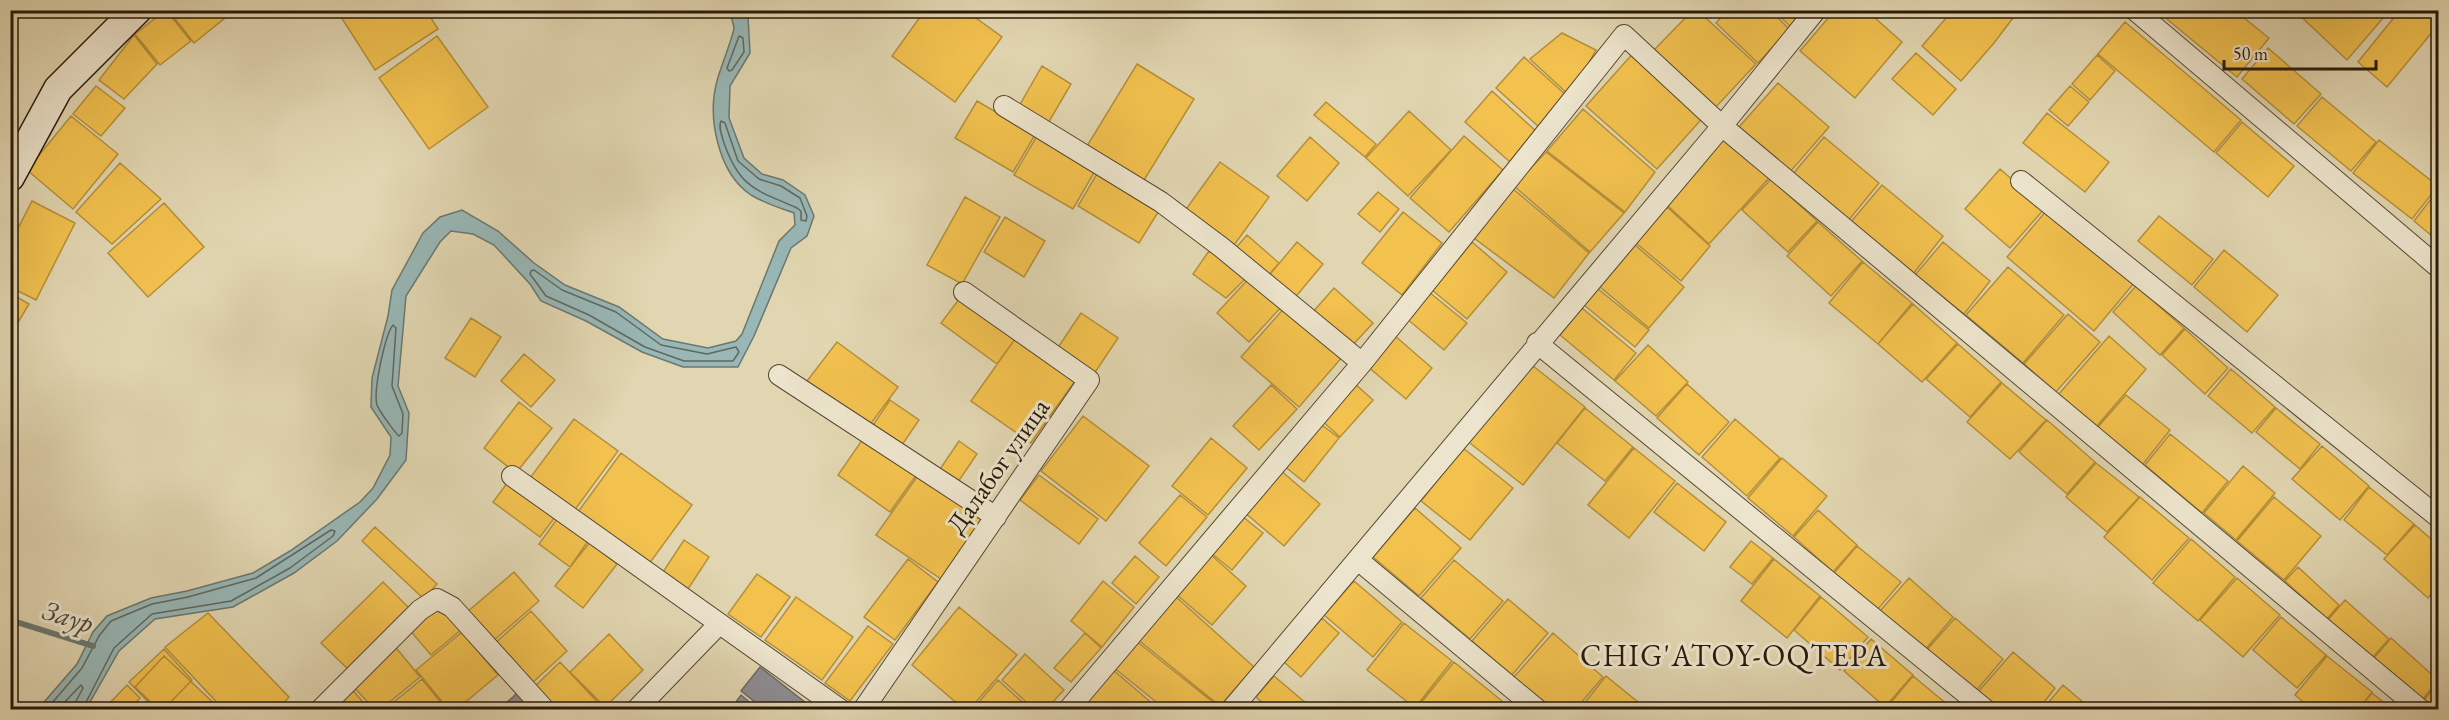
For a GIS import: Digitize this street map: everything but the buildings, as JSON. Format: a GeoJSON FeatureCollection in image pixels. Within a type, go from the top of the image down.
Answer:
{"type":"FeatureCollection","features":[{"type":"Feature","properties":{"kind":"street"},"geometry":{"type":"LineString","coordinates":[[10,177],[58,89],[137,10]]}},
{"type":"Feature","properties":{"kind":"street"},"geometry":{"type":"LineString","coordinates":[[1231,710],[1722,126],[1816,10]]}},
{"type":"Feature","properties":{"kind":"street"},"geometry":{"type":"LineString","coordinates":[[2136,11],[2439,267]]}},
{"type":"Feature","properties":{"kind":"street"},"geometry":{"type":"LineString","coordinates":[[1068,710],[1362,363],[1624,35],[1722,126],[2421,710]]}},
{"type":"Feature","properties":{"kind":"street"},"geometry":{"type":"LineString","coordinates":[[1004,106],[1161,202],[1221,247],[1362,363]]}},
{"type":"Feature","properties":{"kind":"street"},"geometry":{"type":"LineString","coordinates":[[2020,181],[2439,517]]}},
{"type":"Feature","properties":{"kind":"street","name":"Далабог улица"},"geometry":{"type":"LineString","coordinates":[[863,710],[1089,380],[964,292]]}},
{"type":"Feature","properties":{"kind":"street"},"geometry":{"type":"LineString","coordinates":[[1538,343],[1986,710]]}},
{"type":"Feature","properties":{"kind":"street"},"geometry":{"type":"LineString","coordinates":[[779,375],[996,517]]}},
{"type":"Feature","properties":{"kind":"street"},"geometry":{"type":"LineString","coordinates":[[512,476],[841,710]]}},
{"type":"Feature","properties":{"kind":"street"},"geometry":{"type":"LineString","coordinates":[[1358,560],[1538,710]]}},
{"type":"Feature","properties":{"kind":"street"},"geometry":{"type":"LineString","coordinates":[[320,710],[420,610],[437,599],[452,607],[545,710]]}},
{"type":"Feature","properties":{"kind":"street"},"geometry":{"type":"LineString","coordinates":[[636,710],[719,624]]}},
{"type":"Feature","properties":{"kind":"water"},"geometry":{"type":"Polygon","coordinates":[[[732,11],[750,11],[748,17],[750,53],[730,86],[729,118],[744,158],[762,174],[783,180],[805,195],[814,216],[807,236],[791,248],[754,336],[738,367],[683,367],[642,352],[586,321],[541,301],[530,284],[494,245],[473,234],[451,231],[440,242],[406,296],[398,386],[409,413],[406,460],[377,499],[337,541],[294,573],[233,607],[155,619],[119,651],[86,709],[38,709],[77,664],[93,632],[107,616],[151,598],[253,573],[290,551],[360,502],[373,488],[390,455],[391,437],[371,407],[372,378],[388,316],[392,290],[423,233],[440,217],[462,210],[498,231],[534,263],[565,285],[619,307],[663,339],[708,348],[736,341],[742,334],[779,241],[795,225],[794,213],[756,198],[740,185],[730,173],[718,143],[713,111],[714,95],[734,28],[732,11]]]}},
{"type":"Feature","properties":{"kind":"waterway","name":"Заур"},"geometry":{"type":"LineString","coordinates":[[10,620],[93,646]]}},
{"type":"Feature","properties":{"kind":"district","name":"CHIG'ATOY-OQTEPA"},"geometry":{"type":"Point","coordinates":[1734,656]}}]}
